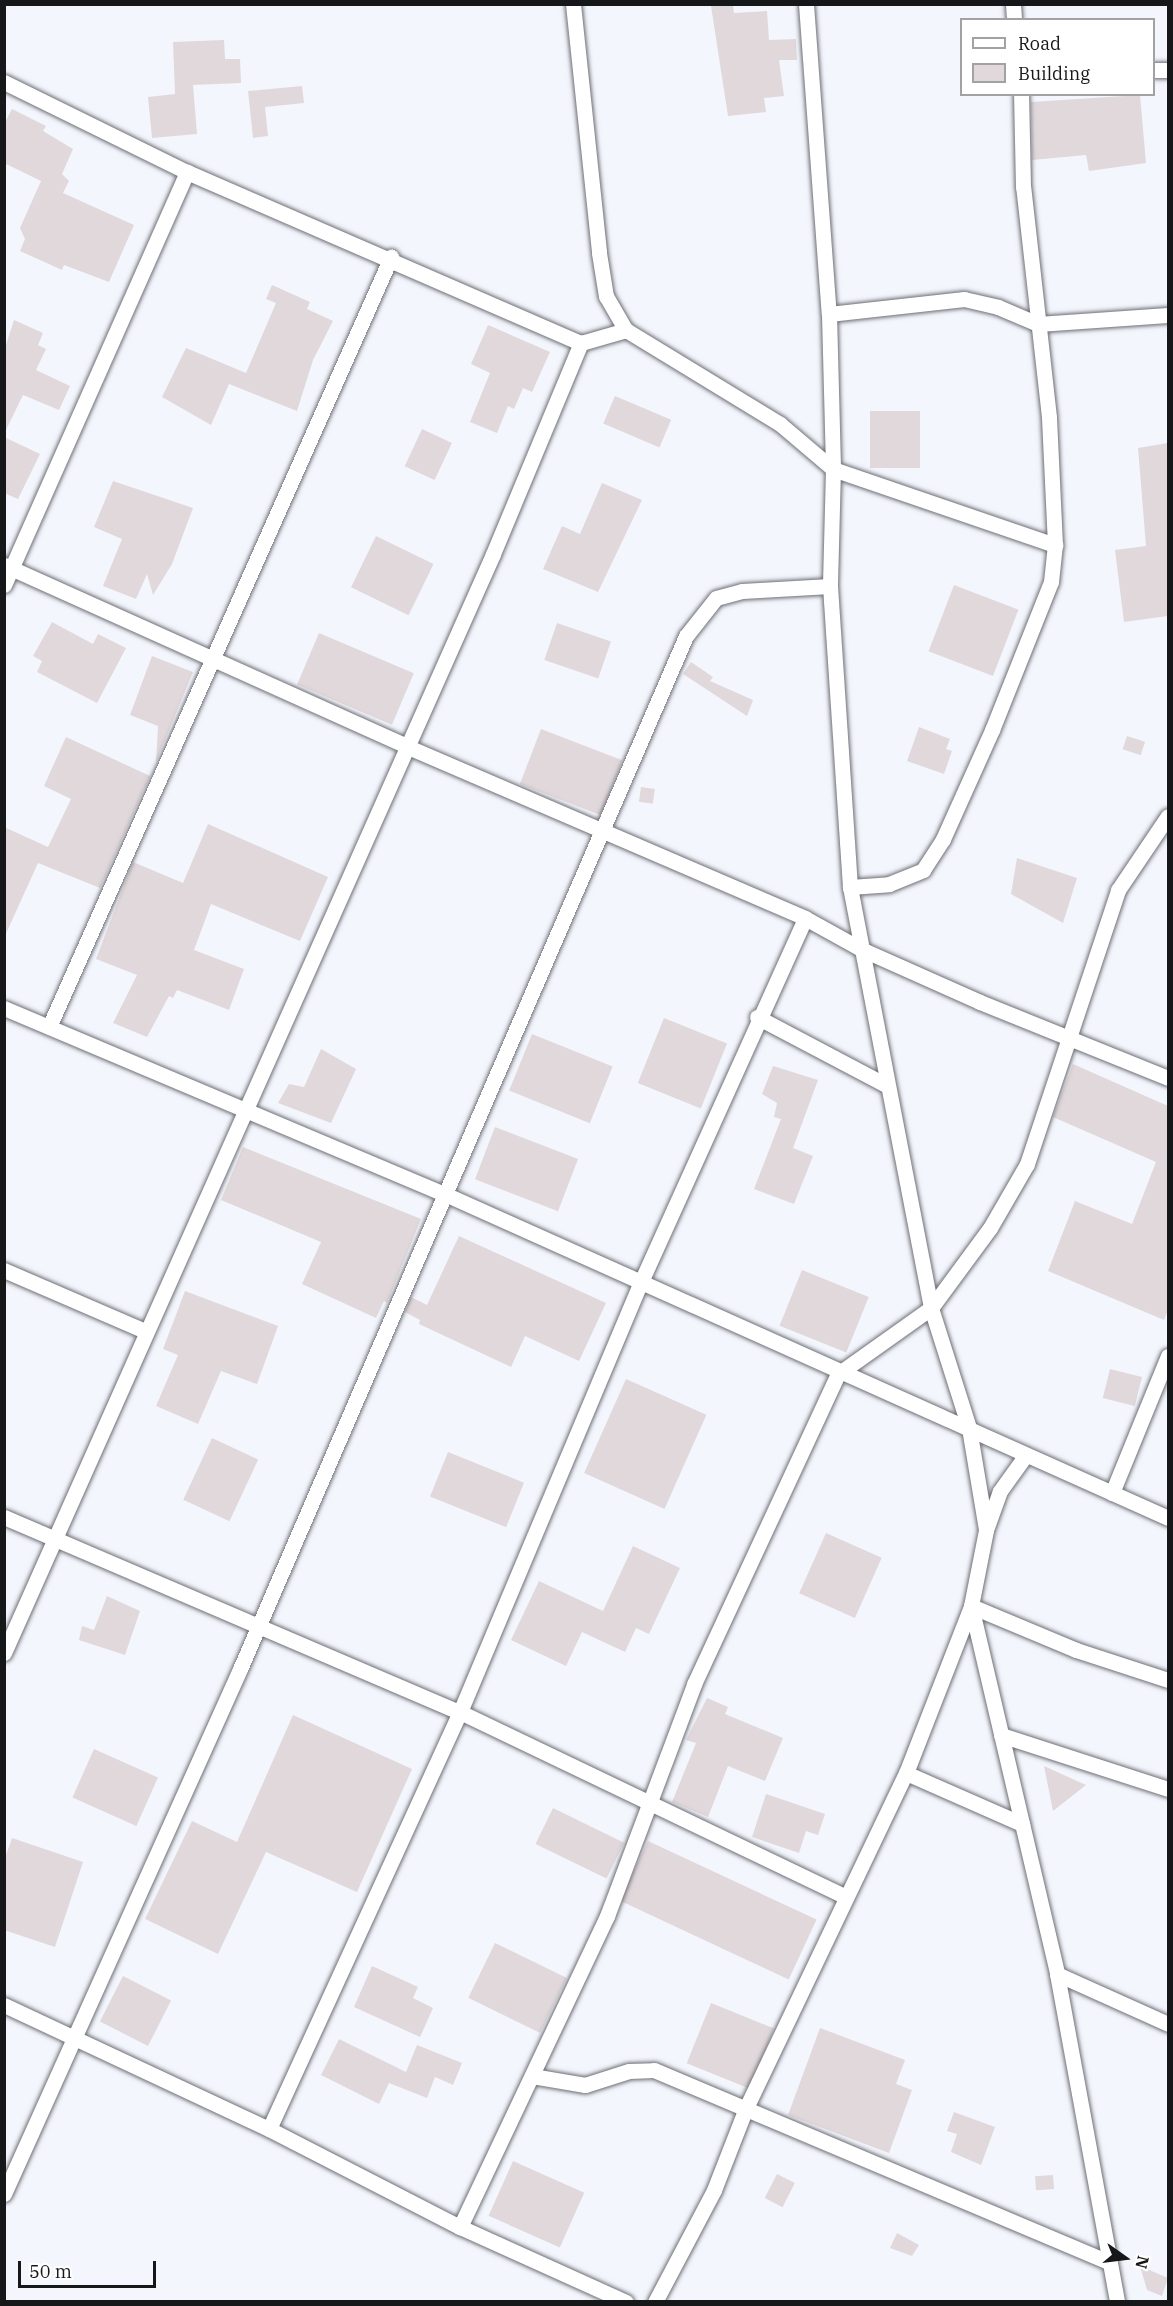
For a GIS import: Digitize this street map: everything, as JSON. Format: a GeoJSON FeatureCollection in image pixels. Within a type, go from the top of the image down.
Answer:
{"type":"FeatureCollection","features":[{"type":"Feature","properties":{"kind":"street"},"geometry":{"type":"LineString","coordinates":[[573,4],[606,296],[626,330],[780,424],[833,469],[1055,545]]}},
{"type":"Feature","properties":{"kind":"street"},"geometry":{"type":"LineString","coordinates":[[806,4],[829,314],[833,469],[830,586],[849,887],[931,1308],[969,1428],[986,1530]]}},
{"type":"Feature","properties":{"kind":"street"},"geometry":{"type":"LineString","coordinates":[[4,82],[187,172],[391,257],[581,343],[626,330]]}},
{"type":"Feature","properties":{"kind":"street"},"geometry":{"type":"LineString","coordinates":[[849,887],[908,879],[923,870],[943,839],[1040,616],[1055,545],[1038,324],[1023,187],[1021,96]]}},
{"type":"Feature","properties":{"kind":"street"},"geometry":{"type":"LineString","coordinates":[[4,585],[8,567],[187,172]]}},
{"type":"Feature","properties":{"kind":"street"},"geometry":{"type":"LineString","coordinates":[[49,1027],[391,257]]}},
{"type":"Feature","properties":{"kind":"street"},"geometry":{"type":"LineString","coordinates":[[829,314],[964,299],[998,307],[1038,324],[1168,315]]}},
{"type":"Feature","properties":{"kind":"street"},"geometry":{"type":"LineString","coordinates":[[4,1653],[145,1331],[247,1109],[493,554],[581,343]]}},
{"type":"Feature","properties":{"kind":"street"},"geometry":{"type":"LineString","coordinates":[[8,567],[406,746],[805,918],[861,949],[1168,1077]]}},
{"type":"Feature","properties":{"kind":"street"},"geometry":{"type":"LineString","coordinates":[[4,2194],[259,1626],[447,1196],[600,830],[686,636],[701,613],[716,598],[742,591],[830,586]]}},
{"type":"Feature","properties":{"kind":"street"},"geometry":{"type":"LineString","coordinates":[[460,2227],[608,1916],[694,1684],[838,1374],[931,1308],[990,1228],[1027,1164],[1118,890],[1168,816]]}},
{"type":"Feature","properties":{"kind":"street"},"geometry":{"type":"LineString","coordinates":[[269,2129],[460,1712],[640,1284],[757,1017],[805,918]]}},
{"type":"Feature","properties":{"kind":"street"},"geometry":{"type":"LineString","coordinates":[[4,1008],[247,1109],[447,1196],[838,1374],[969,1428],[1168,1518]]}},
{"type":"Feature","properties":{"kind":"street"},"geometry":{"type":"LineString","coordinates":[[757,1017],[886,1085]]}},
{"type":"Feature","properties":{"kind":"street"},"geometry":{"type":"LineString","coordinates":[[4,1270],[145,1331]]}},
{"type":"Feature","properties":{"kind":"street"},"geometry":{"type":"LineString","coordinates":[[1112,1493],[1168,1356]]}},
{"type":"Feature","properties":{"kind":"street"},"geometry":{"type":"LineString","coordinates":[[655,2301],[714,2190],[746,2108],[844,1896],[906,1773],[971,1606],[986,1530],[1000,1491],[1026,1455]]}},
{"type":"Feature","properties":{"kind":"street"},"geometry":{"type":"LineString","coordinates":[[4,1517],[460,1712],[649,1806],[844,1896]]}},
{"type":"Feature","properties":{"kind":"street"},"geometry":{"type":"LineString","coordinates":[[971,1606],[1076,1650],[1168,1680]]}},
{"type":"Feature","properties":{"kind":"street"},"geometry":{"type":"LineString","coordinates":[[971,1606],[1057,1974],[1117,2301]]}},
{"type":"Feature","properties":{"kind":"street"},"geometry":{"type":"LineString","coordinates":[[1001,1735],[1168,1789]]}},
{"type":"Feature","properties":{"kind":"street"},"geometry":{"type":"LineString","coordinates":[[906,1773],[1022,1824]]}},
{"type":"Feature","properties":{"kind":"street"},"geometry":{"type":"LineString","coordinates":[[1057,1974],[1168,2024]]}},
{"type":"Feature","properties":{"kind":"street"},"geometry":{"type":"LineString","coordinates":[[4,2005],[269,2129],[460,2227],[626,2301]]}},
{"type":"Feature","properties":{"kind":"street"},"geometry":{"type":"LineString","coordinates":[[532,2076],[585,2085],[629,2071],[654,2070],[1110,2263]]}},
{"type":"Feature","properties":{"kind":"building"},"geometry":{"type":"Polygon","coordinates":[[[733,4],[734,13],[767,11],[769,40],[796,39],[797,60],[779,60],[784,96],[764,98],[766,112],[728,116],[711,6],[733,4]]]}},
{"type":"Feature","properties":{"kind":"building"},"geometry":{"type":"Polygon","coordinates":[[[224,40],[225,59],[240,59],[241,83],[193,85],[197,134],[152,138],[148,97],[175,94],[173,42],[224,40]]]}},
{"type":"Feature","properties":{"kind":"building"},"geometry":{"type":"Polygon","coordinates":[[[302,86],[304,103],[265,107],[268,136],[253,138],[248,91],[302,86]]]}},
{"type":"Feature","properties":{"kind":"building"},"geometry":{"type":"Polygon","coordinates":[[[1140,96],[1146,163],[1089,171],[1086,155],[1032,160],[1031,102],[1140,96]]]}},
{"type":"Feature","properties":{"kind":"building"},"geometry":{"type":"Polygon","coordinates":[[[12,109],[46,126],[43,131],[73,149],[62,174],[69,181],[63,193],[134,225],[109,282],[64,265],[62,270],[20,251],[25,239],[20,228],[41,181],[4,163],[4,124],[12,109]]]}},
{"type":"Feature","properties":{"kind":"building"},"geometry":{"type":"Polygon","coordinates":[[[272,285],[310,302],[307,309],[333,321],[313,360],[297,411],[229,384],[211,425],[162,397],[186,348],[246,373],[276,303],[266,299],[272,285]]]}},
{"type":"Feature","properties":{"kind":"building"},"geometry":{"type":"Polygon","coordinates":[[[14,320],[43,333],[38,345],[46,349],[36,370],[70,386],[59,410],[23,395],[4,434],[4,351],[14,320]]]}},
{"type":"Feature","properties":{"kind":"building"},"geometry":{"type":"Polygon","coordinates":[[[488,325],[550,352],[532,392],[523,388],[514,409],[508,406],[497,433],[470,422],[490,373],[471,364],[488,325]]]}},
{"type":"Feature","properties":{"kind":"building"},"geometry":{"type":"Polygon","coordinates":[[[615,396],[671,420],[659,447],[603,424],[615,396]]]}},
{"type":"Feature","properties":{"kind":"building"},"geometry":{"type":"Polygon","coordinates":[[[870,411],[920,411],[920,468],[870,468],[870,411]]]}},
{"type":"Feature","properties":{"kind":"building"},"geometry":{"type":"Polygon","coordinates":[[[422,429],[452,443],[435,480],[405,466],[422,429]]]}},
{"type":"Feature","properties":{"kind":"building"},"geometry":{"type":"Polygon","coordinates":[[[4,437],[40,454],[18,499],[4,493],[4,437]]]}},
{"type":"Feature","properties":{"kind":"building"},"geometry":{"type":"Polygon","coordinates":[[[1168,443],[1168,616],[1124,622],[1115,550],[1146,546],[1138,448],[1168,443]]]}},
{"type":"Feature","properties":{"kind":"building"},"geometry":{"type":"Polygon","coordinates":[[[113,481],[193,508],[172,564],[153,595],[147,574],[136,599],[103,586],[122,539],[94,527],[113,481]]]}},
{"type":"Feature","properties":{"kind":"building"},"geometry":{"type":"Polygon","coordinates":[[[602,483],[642,500],[598,592],[543,569],[562,526],[580,534],[602,483]]]}},
{"type":"Feature","properties":{"kind":"building"},"geometry":{"type":"Polygon","coordinates":[[[376,536],[434,564],[409,615],[351,587],[376,536]]]}},
{"type":"Feature","properties":{"kind":"building"},"geometry":{"type":"Polygon","coordinates":[[[954,585],[1018,610],[993,676],[929,651],[954,585]]]}},
{"type":"Feature","properties":{"kind":"building"},"geometry":{"type":"Polygon","coordinates":[[[52,622],[93,644],[98,634],[126,648],[97,703],[37,672],[42,661],[33,656],[52,622]]]}},
{"type":"Feature","properties":{"kind":"building"},"geometry":{"type":"Polygon","coordinates":[[[557,623],[611,642],[598,678],[544,660],[557,623]]]}},
{"type":"Feature","properties":{"kind":"building"},"geometry":{"type":"Polygon","coordinates":[[[319,633],[414,673],[392,725],[297,685],[319,633]]]}},
{"type":"Feature","properties":{"kind":"building"},"geometry":{"type":"Polygon","coordinates":[[[152,656],[193,672],[156,762],[158,726],[130,715],[152,656]]]}},
{"type":"Feature","properties":{"kind":"building"},"geometry":{"type":"Polygon","coordinates":[[[691,662],[713,677],[710,681],[753,700],[747,716],[683,674],[691,662]]]}},
{"type":"Feature","properties":{"kind":"building"},"geometry":{"type":"Polygon","coordinates":[[[919,727],[950,739],[946,749],[952,751],[944,774],[907,761],[919,727]]]}},
{"type":"Feature","properties":{"kind":"building"},"geometry":{"type":"Polygon","coordinates":[[[541,729],[622,760],[601,815],[520,784],[541,729]]]}},
{"type":"Feature","properties":{"kind":"building"},"geometry":{"type":"Polygon","coordinates":[[[1127,736],[1145,742],[1141,755],[1123,749],[1127,736]]]}},
{"type":"Feature","properties":{"kind":"building"},"geometry":{"type":"Polygon","coordinates":[[[66,737],[150,776],[100,888],[38,863],[4,938],[4,827],[48,847],[71,799],[44,786],[66,737]]]}},
{"type":"Feature","properties":{"kind":"building"},"geometry":{"type":"Polygon","coordinates":[[[641,787],[655,789],[653,804],[639,802],[641,787]]]}},
{"type":"Feature","properties":{"kind":"building"},"geometry":{"type":"Polygon","coordinates":[[[208,824],[328,877],[300,941],[211,904],[194,950],[244,969],[229,1010],[177,990],[173,998],[169,996],[147,1037],[113,1023],[137,975],[96,959],[133,862],[183,883],[208,824]]]}},
{"type":"Feature","properties":{"kind":"building"},"geometry":{"type":"Polygon","coordinates":[[[1017,858],[1077,878],[1063,923],[1011,894],[1017,858]]]}},
{"type":"Feature","properties":{"kind":"building"},"geometry":{"type":"Polygon","coordinates":[[[664,1018],[727,1043],[701,1108],[638,1083],[664,1018]]]}},
{"type":"Feature","properties":{"kind":"building"},"geometry":{"type":"Polygon","coordinates":[[[532,1034],[613,1067],[590,1123],[509,1091],[532,1034]]]}},
{"type":"Feature","properties":{"kind":"building"},"geometry":{"type":"Polygon","coordinates":[[[321,1049],[356,1069],[331,1123],[278,1103],[289,1084],[304,1087],[321,1049]]]}},
{"type":"Feature","properties":{"kind":"building"},"geometry":{"type":"Polygon","coordinates":[[[1073,1064],[1168,1106],[1168,1310],[1164,1320],[1048,1271],[1075,1201],[1132,1224],[1156,1162],[1053,1117],[1073,1064]]]}},
{"type":"Feature","properties":{"kind":"building"},"geometry":{"type":"Polygon","coordinates":[[[773,1066],[818,1080],[793,1148],[813,1156],[794,1204],[754,1189],[781,1119],[774,1117],[777,1103],[762,1094],[773,1066]]]}},
{"type":"Feature","properties":{"kind":"building"},"geometry":{"type":"Polygon","coordinates":[[[495,1127],[578,1159],[558,1211],[475,1179],[495,1127]]]}},
{"type":"Feature","properties":{"kind":"building"},"geometry":{"type":"Polygon","coordinates":[[[243,1147],[421,1219],[387,1303],[384,1301],[376,1318],[302,1284],[321,1242],[221,1200],[243,1147]]]}},
{"type":"Feature","properties":{"kind":"building"},"geometry":{"type":"Polygon","coordinates":[[[459,1236],[606,1303],[579,1361],[525,1336],[511,1367],[419,1324],[420,1320],[405,1312],[411,1297],[427,1305],[459,1236]]]}},
{"type":"Feature","properties":{"kind":"building"},"geometry":{"type":"Polygon","coordinates":[[[802,1270],[869,1297],[846,1353],[780,1326],[802,1270]]]}},
{"type":"Feature","properties":{"kind":"building"},"geometry":{"type":"Polygon","coordinates":[[[185,1291],[278,1326],[257,1384],[221,1371],[198,1424],[156,1406],[178,1355],[163,1349],[185,1291]]]}},
{"type":"Feature","properties":{"kind":"building"},"geometry":{"type":"Polygon","coordinates":[[[1110,1369],[1142,1377],[1135,1406],[1103,1398],[1110,1369]]]}},
{"type":"Feature","properties":{"kind":"building"},"geometry":{"type":"Polygon","coordinates":[[[626,1379],[706,1415],[664,1509],[584,1473],[626,1379]]]}},
{"type":"Feature","properties":{"kind":"building"},"geometry":{"type":"Polygon","coordinates":[[[212,1438],[258,1460],[229,1521],[183,1500],[212,1438]]]}},
{"type":"Feature","properties":{"kind":"building"},"geometry":{"type":"Polygon","coordinates":[[[448,1452],[524,1483],[506,1527],[430,1497],[448,1452]]]}},
{"type":"Feature","properties":{"kind":"building"},"geometry":{"type":"Polygon","coordinates":[[[826,1533],[882,1558],[855,1618],[799,1593],[826,1533]]]}},
{"type":"Feature","properties":{"kind":"building"},"geometry":{"type":"Polygon","coordinates":[[[633,1546],[680,1568],[649,1634],[636,1628],[625,1652],[582,1632],[566,1666],[511,1640],[539,1581],[603,1611],[633,1546]]]}},
{"type":"Feature","properties":{"kind":"building"},"geometry":{"type":"Polygon","coordinates":[[[107,1596],[140,1611],[125,1655],[79,1640],[82,1626],[94,1630],[107,1596]]]}},
{"type":"Feature","properties":{"kind":"building"},"geometry":{"type":"Polygon","coordinates":[[[707,1698],[728,1707],[725,1714],[783,1738],[765,1781],[728,1766],[708,1817],[672,1802],[696,1743],[686,1740],[707,1698]]]}},
{"type":"Feature","properties":{"kind":"building"},"geometry":{"type":"Polygon","coordinates":[[[293,1715],[412,1769],[357,1892],[266,1852],[218,1954],[145,1919],[192,1821],[237,1842],[293,1715]]]}},
{"type":"Feature","properties":{"kind":"building"},"geometry":{"type":"Polygon","coordinates":[[[94,1749],[158,1777],[136,1826],[72,1797],[94,1749]]]}},
{"type":"Feature","properties":{"kind":"building"},"geometry":{"type":"Polygon","coordinates":[[[1044,1766],[1086,1785],[1053,1811],[1044,1766]]]}},
{"type":"Feature","properties":{"kind":"building"},"geometry":{"type":"Polygon","coordinates":[[[766,1794],[825,1814],[818,1835],[806,1831],[799,1853],[752,1837],[766,1794]]]}},
{"type":"Feature","properties":{"kind":"building"},"geometry":{"type":"Polygon","coordinates":[[[553,1808],[624,1843],[606,1879],[535,1844],[553,1808]]]}},
{"type":"Feature","properties":{"kind":"building"},"geometry":{"type":"Polygon","coordinates":[[[12,1838],[83,1862],[55,1947],[4,1930],[4,1861],[12,1838]]]}},
{"type":"Feature","properties":{"kind":"building"},"geometry":{"type":"Polygon","coordinates":[[[648,1841],[817,1920],[789,1979],[620,1901],[648,1841]]]}},
{"type":"Feature","properties":{"kind":"building"},"geometry":{"type":"Polygon","coordinates":[[[495,1943],[567,1978],[540,2033],[468,1998],[495,1943]]]}},
{"type":"Feature","properties":{"kind":"building"},"geometry":{"type":"Polygon","coordinates":[[[372,1966],[418,1987],[413,1998],[433,2008],[420,2037],[354,2007],[372,1966]]]}},
{"type":"Feature","properties":{"kind":"building"},"geometry":{"type":"Polygon","coordinates":[[[123,1976],[171,2001],[148,2046],[100,2021],[123,1976]]]}},
{"type":"Feature","properties":{"kind":"building"},"geometry":{"type":"Polygon","coordinates":[[[711,2003],[774,2028],[750,2089],[687,2063],[711,2003]]]}},
{"type":"Feature","properties":{"kind":"building"},"geometry":{"type":"Polygon","coordinates":[[[820,2028],[905,2060],[896,2084],[912,2090],[889,2153],[788,2115],[820,2028]]]}},
{"type":"Feature","properties":{"kind":"building"},"geometry":{"type":"Polygon","coordinates":[[[339,2039],[406,2072],[417,2045],[462,2063],[453,2085],[435,2077],[427,2098],[389,2083],[379,2104],[321,2075],[339,2039]]]}},
{"type":"Feature","properties":{"kind":"building"},"geometry":{"type":"Polygon","coordinates":[[[954,2112],[995,2127],[981,2165],[951,2152],[957,2134],[947,2131],[954,2112]]]}},
{"type":"Feature","properties":{"kind":"building"},"geometry":{"type":"Polygon","coordinates":[[[513,2161],[584,2193],[560,2248],[489,2216],[513,2161]]]}},
{"type":"Feature","properties":{"kind":"building"},"geometry":{"type":"Polygon","coordinates":[[[777,2174],[795,2183],[783,2207],[765,2198],[777,2174]]]}},
{"type":"Feature","properties":{"kind":"building"},"geometry":{"type":"Polygon","coordinates":[[[1053,2175],[1054,2189],[1036,2190],[1035,2176],[1053,2175]]]}},
{"type":"Feature","properties":{"kind":"building"},"geometry":{"type":"Polygon","coordinates":[[[897,2233],[919,2245],[912,2256],[890,2248],[897,2233]]]}},
{"type":"Feature","properties":{"kind":"building"},"geometry":{"type":"Polygon","coordinates":[[[1140,2266],[1168,2278],[1162,2296],[1147,2290],[1140,2266]]]}}]}
